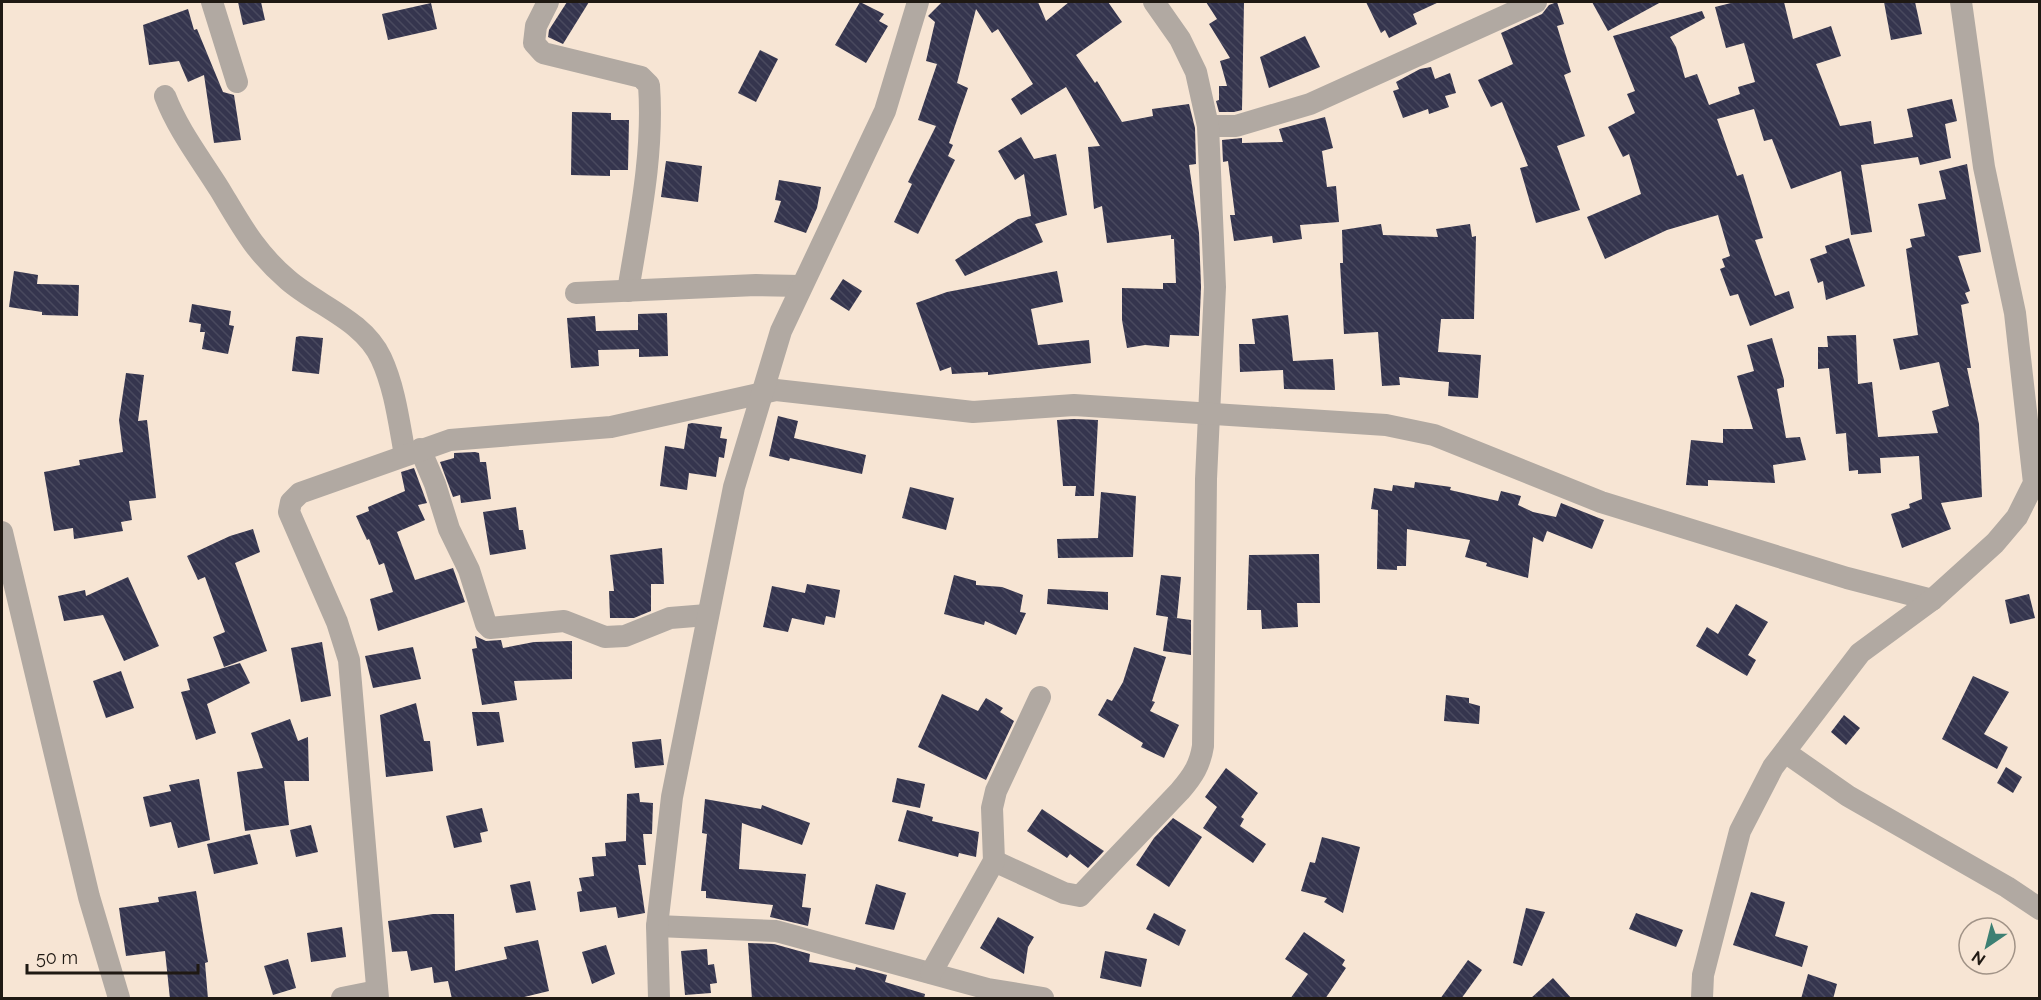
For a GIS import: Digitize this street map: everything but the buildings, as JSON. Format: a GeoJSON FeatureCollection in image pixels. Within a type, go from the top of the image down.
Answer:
{"type":"FeatureCollection","features":[{"type":"Feature","properties":{"kind":"street"},"geometry":{"type":"LineString","coordinates":[[212,2],[237,82]]}},
{"type":"Feature","properties":{"kind":"street"},"geometry":{"type":"LineString","coordinates":[[548,2],[536,26],[534,43],[543,53],[641,77],[649,85],[651,120],[646,177],[628,291]]}},
{"type":"Feature","properties":{"kind":"street"},"geometry":{"type":"LineString","coordinates":[[659,999],[657,926],[672,797],[734,488],[760,394],[781,331],[885,111],[918,2]]}},
{"type":"Feature","properties":{"kind":"street"},"geometry":{"type":"LineString","coordinates":[[994,861],[1064,893],[1080,896],[1180,791],[1200,761],[1203,746],[1204,565],[1215,286],[1208,126],[1196,72],[1179,39],[1154,2]]}},
{"type":"Feature","properties":{"kind":"street"},"geometry":{"type":"LineString","coordinates":[[1208,126],[1236,126],[1310,104],[1536,2]]}},
{"type":"Feature","properties":{"kind":"street"},"geometry":{"type":"LineString","coordinates":[[1702,999],[1703,975],[1740,831],[1773,767],[1860,653],[1932,600],[1995,543],[2017,517],[2038,484],[2015,313],[1984,167],[1962,2]]}},
{"type":"Feature","properties":{"kind":"street"},"geometry":{"type":"LineString","coordinates":[[165,96],[174,120],[220,190],[243,233],[288,280],[356,327],[381,357],[412,452],[435,484],[449,529],[469,570],[486,624],[490,628],[564,621],[605,637],[625,636],[670,618],[707,615]]}},
{"type":"Feature","properties":{"kind":"street"},"geometry":{"type":"LineString","coordinates":[[576,293],[756,285],[801,286]]}},
{"type":"Feature","properties":{"kind":"street"},"geometry":{"type":"LineString","coordinates":[[342,999],[377,995],[349,660],[337,622],[289,512],[291,502],[300,493],[412,452],[461,439],[611,427],[776,390],[973,412],[1074,405],[1209,412],[1405,427],[1434,435],[1601,502],[1847,578],[1932,600]]}},
{"type":"Feature","properties":{"kind":"street"},"geometry":{"type":"LineString","coordinates":[[2,532],[89,897],[119,999]]}},
{"type":"Feature","properties":{"kind":"street"},"geometry":{"type":"LineString","coordinates":[[931,974],[994,861],[992,808],[996,791],[1040,697]]}},
{"type":"Feature","properties":{"kind":"street"},"geometry":{"type":"LineString","coordinates":[[1785,752],[1848,796],[2007,887],[2040,909]]}},
{"type":"Feature","properties":{"kind":"street"},"geometry":{"type":"LineString","coordinates":[[657,926],[776,931],[988,989],[1043,999]]}}]}
